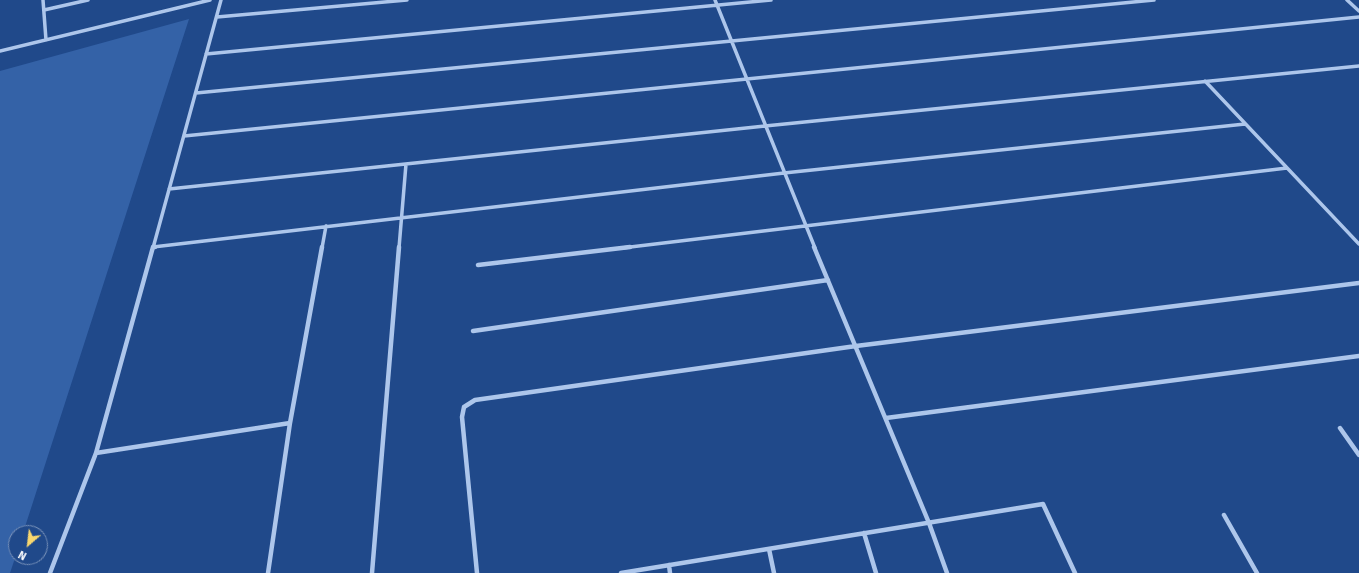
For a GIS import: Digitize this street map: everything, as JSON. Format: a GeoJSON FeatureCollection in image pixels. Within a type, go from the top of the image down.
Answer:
{"type":"FeatureCollection","features":[{"type":"Feature","properties":{"kind":"street"},"geometry":{"type":"LineString","coordinates":[[43,0],[46,40]]}},
{"type":"Feature","properties":{"kind":"street"},"geometry":{"type":"LineString","coordinates":[[44,10],[88,0]]}},
{"type":"Feature","properties":{"kind":"street"},"geometry":{"type":"LineString","coordinates":[[0,51],[210,0]]}},
{"type":"Feature","properties":{"kind":"street"},"geometry":{"type":"LineString","coordinates":[[50,573],[96,453],[221,0]]}},
{"type":"Feature","properties":{"kind":"street"},"geometry":{"type":"LineString","coordinates":[[217,18],[407,0]]}},
{"type":"Feature","properties":{"kind":"street"},"geometry":{"type":"LineString","coordinates":[[715,0],[784,173],[929,523],[947,573]]}},
{"type":"Feature","properties":{"kind":"street"},"geometry":{"type":"LineString","coordinates":[[206,54],[770,0]]}},
{"type":"Feature","properties":{"kind":"street"},"geometry":{"type":"LineString","coordinates":[[196,93],[1154,0]]}},
{"type":"Feature","properties":{"kind":"street"},"geometry":{"type":"LineString","coordinates":[[1347,0],[1359,11]]}},
{"type":"Feature","properties":{"kind":"street"},"geometry":{"type":"LineString","coordinates":[[184,136],[1359,17]]}},
{"type":"Feature","properties":{"kind":"street"},"geometry":{"type":"LineString","coordinates":[[169,189],[765,126],[1359,66]]}},
{"type":"Feature","properties":{"kind":"street"},"geometry":{"type":"LineString","coordinates":[[1205,81],[1359,244]]}},
{"type":"Feature","properties":{"kind":"street"},"geometry":{"type":"LineString","coordinates":[[153,247],[784,173],[1245,124]]}},
{"type":"Feature","properties":{"kind":"street"},"geometry":{"type":"LineString","coordinates":[[372,573],[406,164]]}},
{"type":"Feature","properties":{"kind":"street"},"geometry":{"type":"LineString","coordinates":[[478,265],[1287,168]]}},
{"type":"Feature","properties":{"kind":"street"},"geometry":{"type":"LineString","coordinates":[[268,573],[290,423],[326,226]]}},
{"type":"Feature","properties":{"kind":"street"},"geometry":{"type":"LineString","coordinates":[[473,331],[828,280]]}},
{"type":"Feature","properties":{"kind":"street"},"geometry":{"type":"LineString","coordinates":[[477,573],[462,417],[462,411],[467,404],[475,400],[856,346],[1359,283]]}},
{"type":"Feature","properties":{"kind":"street"},"geometry":{"type":"LineString","coordinates":[[886,418],[1359,356]]}},
{"type":"Feature","properties":{"kind":"street"},"geometry":{"type":"LineString","coordinates":[[96,453],[290,423]]}},
{"type":"Feature","properties":{"kind":"street"},"geometry":{"type":"LineString","coordinates":[[1340,428],[1359,455]]}},
{"type":"Feature","properties":{"kind":"street"},"geometry":{"type":"LineString","coordinates":[[621,573],[1043,504],[1075,573]]}},
{"type":"Feature","properties":{"kind":"street"},"geometry":{"type":"LineString","coordinates":[[1224,515],[1257,573]]}},
{"type":"Feature","properties":{"kind":"street"},"geometry":{"type":"LineString","coordinates":[[864,533],[876,573]]}},
{"type":"Feature","properties":{"kind":"street"},"geometry":{"type":"LineString","coordinates":[[769,549],[774,573]]}},
{"type":"Feature","properties":{"kind":"street"},"geometry":{"type":"LineString","coordinates":[[669,565],[670,573]]}},
{"type":"Feature","properties":{"kind":"shaded area"},"geometry":{"type":"Polygon","coordinates":[[[189,19],[26,525],[8,525],[8,565],[13,565],[10,573],[0,573],[0,71],[189,19]]]}}]}
